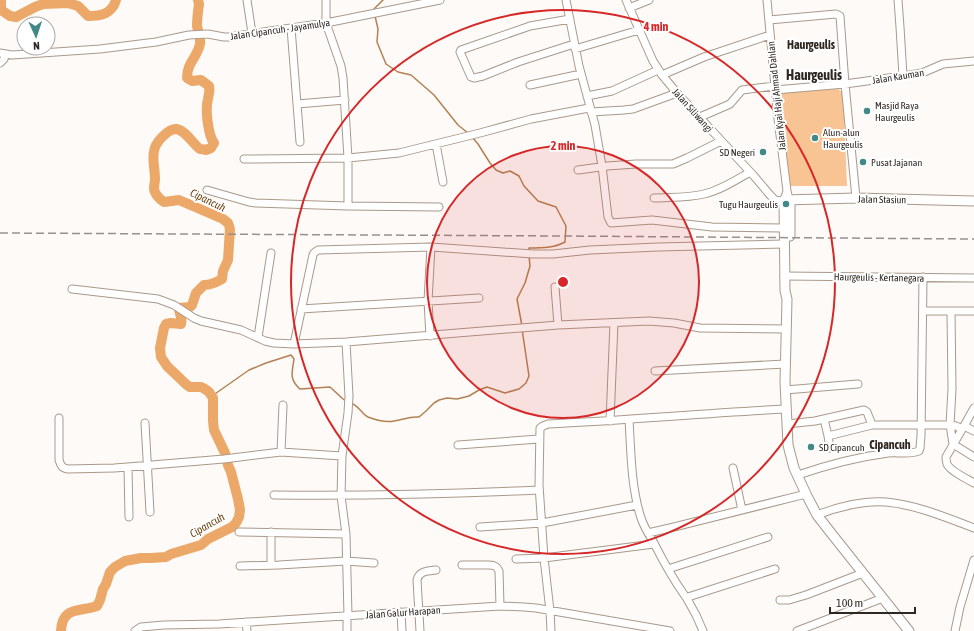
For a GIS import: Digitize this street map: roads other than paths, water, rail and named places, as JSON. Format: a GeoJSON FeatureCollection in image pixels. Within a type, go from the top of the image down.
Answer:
{"type":"FeatureCollection","features":[{"type":"Feature","properties":{"kind":"main road","name":"Jalan Stasiun"},"geometry":{"type":"LineString","coordinates":[[787,197],[974,200]]}},
{"type":"Feature","properties":{"kind":"main road"},"geometry":{"type":"LineString","coordinates":[[787,197],[784,228],[787,276]]}},
{"type":"Feature","properties":{"kind":"main road"},"geometry":{"type":"LineString","coordinates":[[787,197],[785,390],[788,445],[790,454],[806,494],[817,515],[830,534],[909,631]]}},
{"type":"Feature","properties":{"kind":"street"},"geometry":{"type":"LineString","coordinates":[[247,0],[252,33]]}},
{"type":"Feature","properties":{"kind":"street"},"geometry":{"type":"LineString","coordinates":[[326,0],[326,23],[341,66],[345,100],[348,158],[348,206]]}},
{"type":"Feature","properties":{"kind":"street","name":"Jalan Cipancuh - Jayamulya"},"geometry":{"type":"LineString","coordinates":[[3,54],[36,54],[100,49],[149,43],[189,35],[208,34],[224,37],[326,23],[440,0]]}},
{"type":"Feature","properties":{"kind":"street"},"geometry":{"type":"LineString","coordinates":[[566,0],[581,74],[595,125],[608,217],[611,223],[652,220],[712,227],[784,228]]}},
{"type":"Feature","properties":{"kind":"street","name":"Jalan Siliwangi"},"geometry":{"type":"LineString","coordinates":[[626,0],[653,62],[677,93],[775,200],[780,201],[787,197]]}},
{"type":"Feature","properties":{"kind":"street"},"geometry":{"type":"LineString","coordinates":[[630,8],[649,0]]}},
{"type":"Feature","properties":{"kind":"street","name":"Jalan Kyai Haji Ahmad Dahlan"},"geometry":{"type":"LineString","coordinates":[[767,0],[787,197]]}},
{"type":"Feature","properties":{"kind":"street"},"geometry":{"type":"LineString","coordinates":[[898,0],[903,76]]}},
{"type":"Feature","properties":{"kind":"street"},"geometry":{"type":"LineString","coordinates":[[769,20],[836,14],[840,16],[856,198]]}},
{"type":"Feature","properties":{"kind":"street"},"geometry":{"type":"LineString","coordinates":[[570,19],[530,26],[461,50],[460,52],[471,77],[474,78],[518,62],[639,30]]}},
{"type":"Feature","properties":{"kind":"street"},"geometry":{"type":"LineString","coordinates":[[291,28],[300,142]]}},
{"type":"Feature","properties":{"kind":"street"},"geometry":{"type":"LineString","coordinates":[[587,96],[612,91],[660,72],[770,35]]}},
{"type":"Feature","properties":{"kind":"street"},"geometry":{"type":"LineString","coordinates":[[0,63],[4,59],[3,54]]}},
{"type":"Feature","properties":{"kind":"street","name":"Jalan Kauman"},"geometry":{"type":"LineString","coordinates":[[700,117],[730,104],[740,91],[744,89],[845,84],[922,73],[947,63],[974,61]]}},
{"type":"Feature","properties":{"kind":"street"},"geometry":{"type":"LineString","coordinates":[[530,85],[581,74]]}},
{"type":"Feature","properties":{"kind":"street"},"geometry":{"type":"LineString","coordinates":[[244,159],[348,158],[399,153],[467,137],[531,119],[590,110],[633,109],[677,93]]}},
{"type":"Feature","properties":{"kind":"street"},"geometry":{"type":"LineString","coordinates":[[297,104],[345,100]]}},
{"type":"Feature","properties":{"kind":"street"},"geometry":{"type":"LineString","coordinates":[[578,170],[602,166],[673,164],[721,141]]}},
{"type":"Feature","properties":{"kind":"street"},"geometry":{"type":"LineString","coordinates":[[436,144],[443,182]]}},
{"type":"Feature","properties":{"kind":"street"},"geometry":{"type":"LineString","coordinates":[[654,198],[704,194],[750,172]]}},
{"type":"Feature","properties":{"kind":"street"},"geometry":{"type":"LineString","coordinates":[[207,190],[252,203],[440,207]]}},
{"type":"Feature","properties":{"kind":"street"},"geometry":{"type":"LineString","coordinates":[[294,344],[313,255],[318,250],[431,248],[553,254],[612,249],[784,244]]}},
{"type":"Feature","properties":{"kind":"street"},"geometry":{"type":"LineString","coordinates":[[430,336],[428,301],[431,248]]}},
{"type":"Feature","properties":{"kind":"street"},"geometry":{"type":"LineString","coordinates":[[258,337],[271,253]]}},
{"type":"Feature","properties":{"kind":"street","name":"Haurgeulis - Kertanegara"},"geometry":{"type":"LineString","coordinates":[[787,276],[974,278]]}},
{"type":"Feature","properties":{"kind":"street"},"geometry":{"type":"LineString","coordinates":[[798,475],[833,464],[857,459],[890,453],[919,451],[921,425],[923,277]]}},
{"type":"Feature","properties":{"kind":"street"},"geometry":{"type":"LineString","coordinates":[[555,287],[558,325]]}},
{"type":"Feature","properties":{"kind":"street"},"geometry":{"type":"LineString","coordinates":[[72,289],[158,299],[174,305],[201,321],[241,330],[265,341],[274,343],[294,344],[346,342],[558,325],[659,321],[700,328],[786,329]]}},
{"type":"Feature","properties":{"kind":"street"},"geometry":{"type":"LineString","coordinates":[[301,308],[479,298]]}},
{"type":"Feature","properties":{"kind":"street"},"geometry":{"type":"LineString","coordinates":[[923,311],[974,311]]}},
{"type":"Feature","properties":{"kind":"street"},"geometry":{"type":"LineString","coordinates":[[952,311],[952,390],[950,425],[953,444],[974,457]]}},
{"type":"Feature","properties":{"kind":"street"},"geometry":{"type":"LineString","coordinates":[[610,421],[614,323]]}},
{"type":"Feature","properties":{"kind":"street"},"geometry":{"type":"LineString","coordinates":[[346,342],[349,396],[342,456],[341,496],[346,534],[347,631]]}},
{"type":"Feature","properties":{"kind":"street"},"geometry":{"type":"LineString","coordinates":[[655,371],[785,364]]}},
{"type":"Feature","properties":{"kind":"street"},"geometry":{"type":"LineString","coordinates":[[785,390],[858,384]]}},
{"type":"Feature","properties":{"kind":"street"},"geometry":{"type":"LineString","coordinates":[[281,452],[283,405]]}},
{"type":"Feature","properties":{"kind":"street"},"geometry":{"type":"LineString","coordinates":[[974,408],[946,457],[947,465],[974,483]]}},
{"type":"Feature","properties":{"kind":"street"},"geometry":{"type":"LineString","coordinates":[[551,631],[539,490],[540,428],[548,424],[786,409]]}},
{"type":"Feature","properties":{"kind":"street"},"geometry":{"type":"LineString","coordinates":[[787,424],[824,419],[864,410],[867,412],[872,425]]}},
{"type":"Feature","properties":{"kind":"street"},"geometry":{"type":"LineString","coordinates":[[59,418],[59,460],[62,467],[68,468],[147,466],[281,452],[342,456]]}},
{"type":"Feature","properties":{"kind":"street"},"geometry":{"type":"LineString","coordinates":[[824,419],[830,448]]}},
{"type":"Feature","properties":{"kind":"street"},"geometry":{"type":"LineString","coordinates":[[629,420],[631,464],[637,505],[648,533],[684,596],[686,597],[703,631]]}},
{"type":"Feature","properties":{"kind":"street"},"geometry":{"type":"LineString","coordinates":[[144,423],[150,512]]}},
{"type":"Feature","properties":{"kind":"street"},"geometry":{"type":"LineString","coordinates":[[828,436],[872,425],[950,425],[963,427],[974,431]]}},
{"type":"Feature","properties":{"kind":"street"},"geometry":{"type":"LineString","coordinates":[[458,446],[539,439]]}},
{"type":"Feature","properties":{"kind":"street"},"geometry":{"type":"LineString","coordinates":[[128,467],[129,517]]}},
{"type":"Feature","properties":{"kind":"street"},"geometry":{"type":"LineString","coordinates":[[733,468],[742,510]]}},
{"type":"Feature","properties":{"kind":"street"},"geometry":{"type":"LineString","coordinates":[[274,495],[341,496],[539,490]]}},
{"type":"Feature","properties":{"kind":"street"},"geometry":{"type":"LineString","coordinates":[[648,533],[806,494]]}},
{"type":"Feature","properties":{"kind":"street"},"geometry":{"type":"LineString","coordinates":[[817,515],[846,506],[885,502],[911,506],[974,528]]}},
{"type":"Feature","properties":{"kind":"street"},"geometry":{"type":"LineString","coordinates":[[480,527],[542,523],[637,505]]}},
{"type":"Feature","properties":{"kind":"street"},"geometry":{"type":"LineString","coordinates":[[239,532],[346,534]]}},
{"type":"Feature","properties":{"kind":"street"},"geometry":{"type":"LineString","coordinates":[[271,532],[271,565]]}},
{"type":"Feature","properties":{"kind":"street"},"geometry":{"type":"LineString","coordinates":[[668,569],[768,538]]}},
{"type":"Feature","properties":{"kind":"street"},"geometry":{"type":"LineString","coordinates":[[516,559],[544,558],[654,544]]}},
{"type":"Feature","properties":{"kind":"street"},"geometry":{"type":"LineString","coordinates":[[954,631],[974,560]]}},
{"type":"Feature","properties":{"kind":"street"},"geometry":{"type":"LineString","coordinates":[[240,566],[346,561],[374,563]]}},
{"type":"Feature","properties":{"kind":"street"},"geometry":{"type":"LineString","coordinates":[[462,565],[494,565],[496,567],[498,571],[500,606]]}},
{"type":"Feature","properties":{"kind":"street"},"geometry":{"type":"LineString","coordinates":[[420,631],[417,580],[422,572],[436,570]]}},
{"type":"Feature","properties":{"kind":"street"},"geometry":{"type":"LineString","coordinates":[[686,597],[775,570]]}},
{"type":"Feature","properties":{"kind":"street"},"geometry":{"type":"LineString","coordinates":[[780,600],[789,600],[800,597],[863,573]]}},
{"type":"Feature","properties":{"kind":"street"},"geometry":{"type":"LineString","coordinates":[[797,631],[883,598]]}},
{"type":"Feature","properties":{"kind":"street","name":"Jalan Galur Harapan"},"geometry":{"type":"LineString","coordinates":[[135,631],[140,627],[164,628],[500,606],[524,607],[550,611],[624,627],[670,631]]}},
{"type":"Feature","properties":{"kind":"street"},"geometry":{"type":"LineString","coordinates":[[401,612],[402,631]]}},
{"type":"Feature","properties":{"kind":"street"},"geometry":{"type":"LineString","coordinates":[[246,622],[247,631]]}},
{"type":"Feature","properties":{"kind":"waterway","name":"Cipancuh"},"geometry":{"type":"LineString","coordinates":[[1,0],[1,10],[10,16],[16,17],[43,4],[68,3],[78,6],[88,16],[102,15],[112,8],[116,0]]}},
{"type":"Feature","properties":{"kind":"waterway","name":"Cipancuh"},"geometry":{"type":"LineString","coordinates":[[61,631],[62,623],[68,614],[73,611],[97,606],[110,572],[115,567],[125,561],[141,558],[166,557],[171,554],[201,545],[208,539],[232,527],[239,517],[240,510],[231,472],[225,453],[214,430],[213,398],[205,389],[201,387],[190,387],[187,385],[167,366],[161,357],[160,348],[166,324],[181,324],[182,320],[179,308],[190,307],[196,293],[204,285],[212,284],[222,279],[223,271],[228,260],[230,229],[228,223],[223,219],[179,200],[164,202],[157,196],[154,188],[154,151],[157,144],[166,133],[173,129],[180,130],[200,149],[206,150],[211,148],[214,143],[210,134],[207,115],[209,86],[201,80],[192,81],[187,78],[190,64],[197,53],[200,44],[197,26],[198,0]]}},
{"type":"Feature","properties":{"kind":"waterway"},"geometry":{"type":"LineString","coordinates":[[374,10],[383,0]]}},
{"type":"Feature","properties":{"kind":"waterway"},"geometry":{"type":"LineString","coordinates":[[375,16],[378,29],[377,42],[386,64],[398,72],[411,75],[434,95],[458,125],[468,133]]}},
{"type":"Feature","properties":{"kind":"waterway"},"geometry":{"type":"LineString","coordinates":[[472,137],[496,170],[503,173],[510,171],[519,176],[524,186],[538,201],[556,207],[566,226],[565,242],[552,247],[529,248],[529,252]]}},
{"type":"Feature","properties":{"kind":"waterway"},"geometry":{"type":"LineString","coordinates":[[522,326],[517,299],[525,283],[530,266],[529,256]]}},
{"type":"Feature","properties":{"kind":"waterway"},"geometry":{"type":"LineString","coordinates":[[351,403],[368,417],[391,422],[412,417],[419,417],[439,400],[447,398],[457,399],[469,396],[487,387],[505,393],[519,389],[526,383],[529,376],[522,329]]}},
{"type":"Feature","properties":{"kind":"waterway"},"geometry":{"type":"LineString","coordinates":[[212,396],[249,370],[291,355],[294,359],[292,376],[294,382],[300,389],[330,387],[346,401]]}},
{"type":"Feature","properties":{"kind":"railway"},"geometry":{"type":"LineString","coordinates":[[0,233],[974,239]]}},
{"type":"Feature","properties":{"kind":"place","name":"Masjid Raya Haurgeulis"},"geometry":{"type":"Point","coordinates":[867,111]}},
{"type":"Feature","properties":{"kind":"place","name":"Alun-alun Haurgeulis"},"geometry":{"type":"Point","coordinates":[815,138]}},
{"type":"Feature","properties":{"kind":"place","name":"SD Negeri"},"geometry":{"type":"Point","coordinates":[763,152]}},
{"type":"Feature","properties":{"kind":"place","name":"Pusat Jajanan"},"geometry":{"type":"Point","coordinates":[863,162]}},
{"type":"Feature","properties":{"kind":"place","name":"Tugu Haurgeulis"},"geometry":{"type":"Point","coordinates":[786,204]}},
{"type":"Feature","properties":{"kind":"place","name":"SD Cipancuh"},"geometry":{"type":"Point","coordinates":[811,447]}},
{"type":"Feature","properties":{"kind":"district","name":"Haurgeulis"},"geometry":{"type":"Point","coordinates":[811,45]}},
{"type":"Feature","properties":{"kind":"district","name":"Haurgeulis"},"geometry":{"type":"Point","coordinates":[814,75]}},
{"type":"Feature","properties":{"kind":"district","name":"Cipancuh"},"geometry":{"type":"Point","coordinates":[890,445]}}]}
